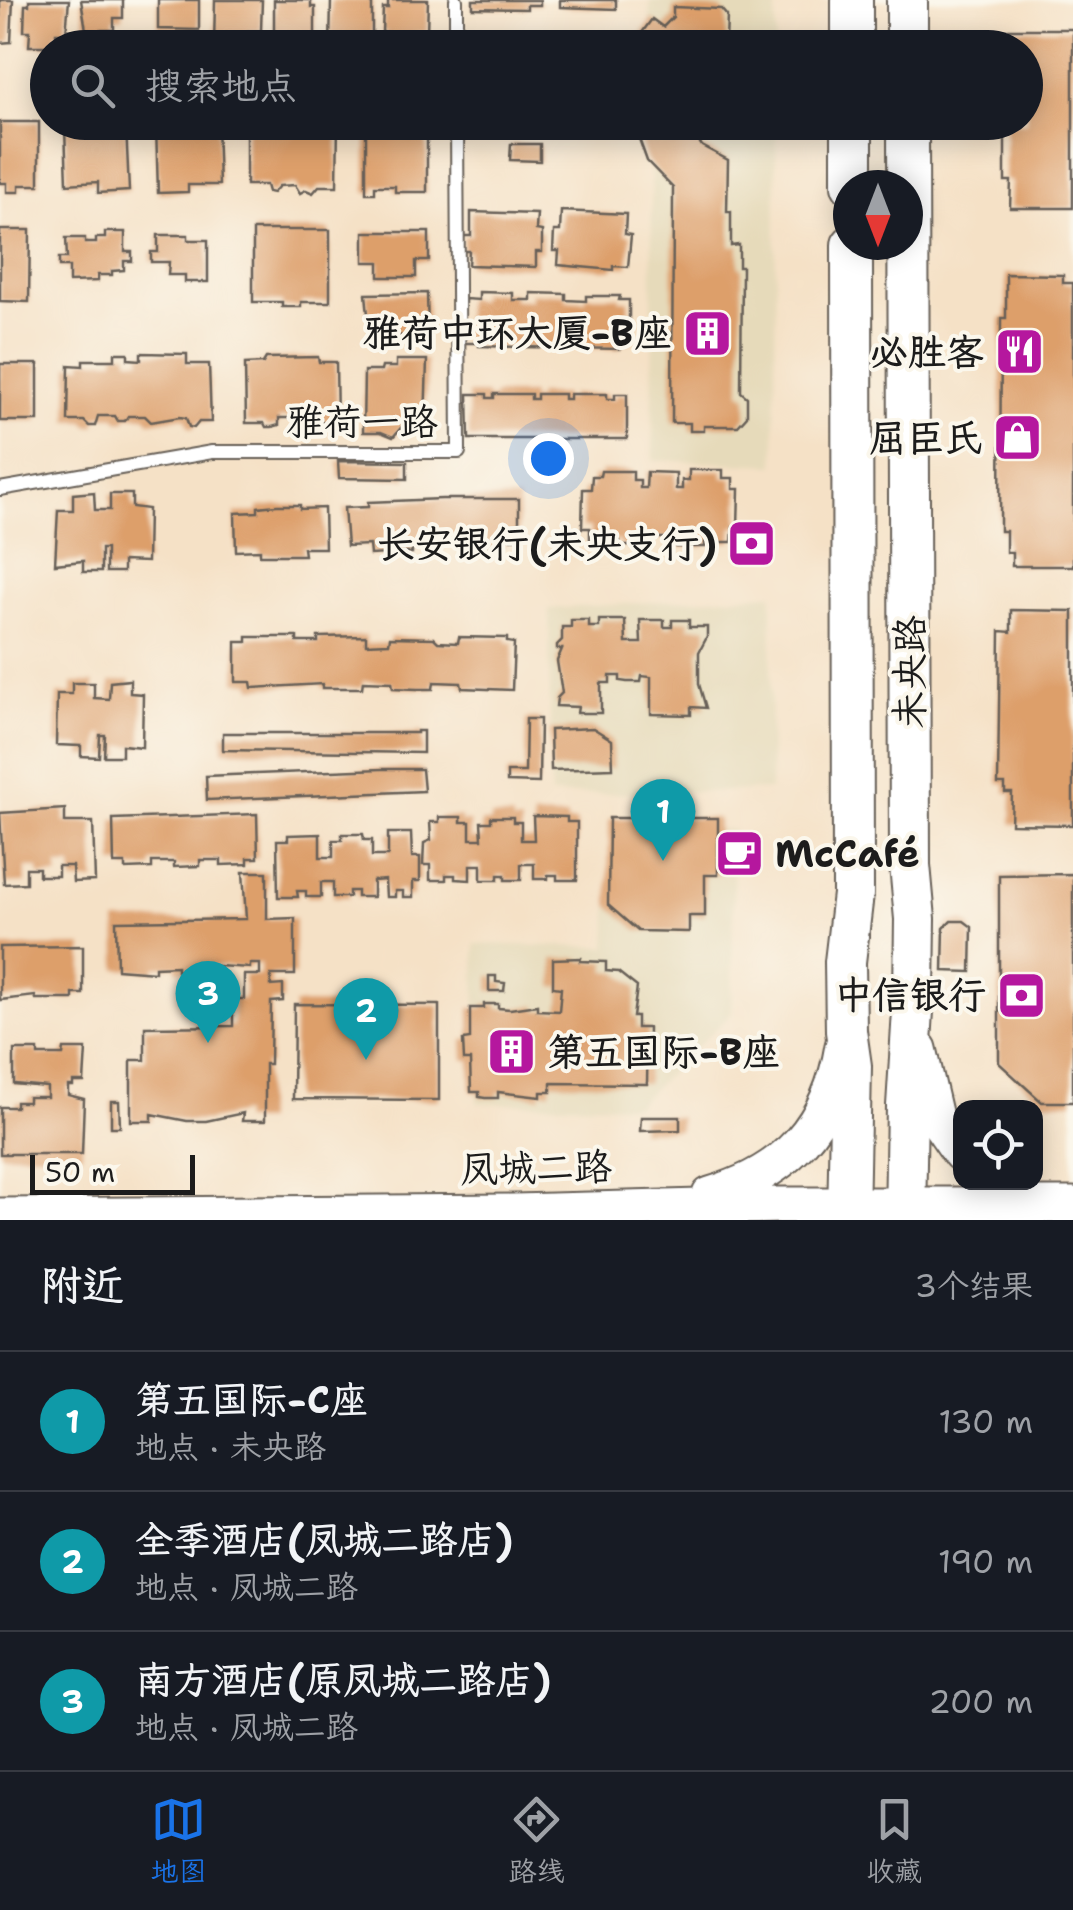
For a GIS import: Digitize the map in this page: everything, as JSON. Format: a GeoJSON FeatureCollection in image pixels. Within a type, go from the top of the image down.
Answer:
{"type":"FeatureCollection","features":[{"type":"Feature","properties":{"kind":"main road"},"geometry":{"type":"LineString","coordinates":[[852,0],[852,30]]}},
{"type":"Feature","properties":{"kind":"main road"},"geometry":{"type":"LineString","coordinates":[[907,0],[908,30]]}},
{"type":"Feature","properties":{"kind":"main road"},"geometry":{"type":"LineString","coordinates":[[852,140],[852,170]]}},
{"type":"Feature","properties":{"kind":"main road","name":"未央路"},"geometry":{"type":"LineString","coordinates":[[906,1214],[906,1106],[914,995],[910,866],[908,140]]}},
{"type":"Feature","properties":{"kind":"main road","name":"未央路"},"geometry":{"type":"LineString","coordinates":[[848,1214],[851,1066],[844,962],[853,894],[852,260]]}},
{"type":"Feature","properties":{"kind":"main road"},"geometry":{"type":"LineString","coordinates":[[914,995],[928,1097],[953,1144]]}},
{"type":"Feature","properties":{"kind":"main road"},"geometry":{"type":"LineString","coordinates":[[630,1209],[705,1197],[742,1186],[782,1162],[812,1127],[823,1106],[836,1078],[846,1030]]}},
{"type":"Feature","properties":{"kind":"main road"},"geometry":{"type":"LineString","coordinates":[[1034,1190],[1073,1202]]}},
{"type":"Feature","properties":{"kind":"main road","name":"凤城二路"},"geometry":{"type":"LineString","coordinates":[[0,1216],[779,1205],[848,1214],[906,1214],[1073,1202]]}},
{"type":"Feature","properties":{"kind":"lane"},"geometry":{"type":"LineString","coordinates":[[456,0],[456,30]]}},
{"type":"Feature","properties":{"kind":"lane","name":"雅荷一路"},"geometry":{"type":"LineString","coordinates":[[0,489],[212,452],[458,452],[456,140]]}},
{"type":"Feature","properties":{"kind":"shaded area"},"geometry":{"type":"Polygon","coordinates":[[[650,0],[776,0],[776,30],[650,30],[650,0]]]}},
{"type":"Feature","properties":{"kind":"shaded area"},"geometry":{"type":"Polygon","coordinates":[[[651,140],[776,140],[775,465],[653,460],[651,140]]]}},
{"type":"Feature","properties":{"kind":"shaded area"},"geometry":{"type":"Polygon","coordinates":[[[772,594],[770,790],[551,795],[549,609],[772,594]]]}},
{"type":"Feature","properties":{"kind":"shaded area"},"geometry":{"type":"Polygon","coordinates":[[[611,825],[734,830],[732,1013],[636,1105],[477,1103],[475,944],[607,947],[611,825]]]}},
{"type":"Feature","properties":{"kind":"building"},"geometry":{"type":"Polygon","coordinates":[[[0,0],[13,0],[11,42],[0,43],[0,0]]]}},
{"type":"Feature","properties":{"kind":"building"},"geometry":{"type":"Polygon","coordinates":[[[29,0],[69,0],[66,30],[24,31],[25,5],[29,5],[29,0]]]}},
{"type":"Feature","properties":{"kind":"building"},"geometry":{"type":"Polygon","coordinates":[[[81,0],[123,0],[123,18],[114,18],[114,30],[86,30],[81,0]]]}},
{"type":"Feature","properties":{"kind":"building"},"geometry":{"type":"Polygon","coordinates":[[[158,0],[199,0],[199,30],[158,29],[158,0]]]}},
{"type":"Feature","properties":{"kind":"building"},"geometry":{"type":"Polygon","coordinates":[[[215,0],[262,0],[261,30],[214,30],[215,0]]]}},
{"type":"Feature","properties":{"kind":"building"},"geometry":{"type":"Polygon","coordinates":[[[274,0],[311,0],[311,7],[315,7],[315,30],[274,30],[274,0]]]}},
{"type":"Feature","properties":{"kind":"building"},"geometry":{"type":"Polygon","coordinates":[[[331,0],[372,0],[372,30],[330,30],[331,0]]]}},
{"type":"Feature","properties":{"kind":"building"},"geometry":{"type":"Polygon","coordinates":[[[388,0],[428,0],[427,30],[382,30],[383,8],[388,8],[388,0]]]}},
{"type":"Feature","properties":{"kind":"building"},"geometry":{"type":"Polygon","coordinates":[[[473,0],[540,0],[540,5],[527,5],[527,9],[473,8],[473,0]]]}},
{"type":"Feature","properties":{"kind":"building"},"geometry":{"type":"Polygon","coordinates":[[[560,0],[616,0],[616,9],[560,7],[560,0]]]}},
{"type":"Feature","properties":{"kind":"building"},"geometry":{"type":"Polygon","coordinates":[[[673,7],[721,9],[727,16],[726,30],[644,30],[652,19],[663,27],[673,17],[673,7]]]}},
{"type":"Feature","properties":{"kind":"building"},"geometry":{"type":"Polygon","coordinates":[[[1073,29],[1073,208],[1010,208],[1011,181],[1005,181],[1005,140],[1043,140],[1043,30],[1009,30],[1073,29]]]}},
{"type":"Feature","properties":{"kind":"building"},"geometry":{"type":"Polygon","coordinates":[[[0,122],[30,122],[30,140],[39,140],[39,185],[19,185],[19,192],[7,192],[7,183],[0,183],[0,122]]]}},
{"type":"Feature","properties":{"kind":"building"},"geometry":{"type":"Polygon","coordinates":[[[65,140],[127,140],[129,191],[98,193],[98,182],[67,184],[65,140]]]}},
{"type":"Feature","properties":{"kind":"building"},"geometry":{"type":"Polygon","coordinates":[[[156,140],[218,140],[219,185],[188,185],[188,192],[158,193],[156,140]]]}},
{"type":"Feature","properties":{"kind":"building"},"geometry":{"type":"Polygon","coordinates":[[[246,140],[338,140],[337,186],[319,186],[313,193],[300,193],[295,185],[279,186],[273,193],[268,192],[266,185],[246,185],[246,140]]]}},
{"type":"Feature","properties":{"kind":"building"},"geometry":{"type":"Polygon","coordinates":[[[366,140],[427,140],[427,192],[395,192],[395,186],[375,186],[375,193],[366,193],[366,140]]]}},
{"type":"Feature","properties":{"kind":"building","name":"雅荷中环大厦-B座"},"geometry":{"type":"Polygon","coordinates":[[[639,140],[698,140],[728,160],[731,246],[739,245],[742,267],[741,392],[747,397],[747,416],[738,426],[704,426],[704,431],[690,431],[690,423],[672,423],[673,188],[647,161],[639,140]]]}},
{"type":"Feature","properties":{"kind":"building"},"geometry":{"type":"Polygon","coordinates":[[[511,144],[540,144],[540,161],[510,160],[511,144]]]}},
{"type":"Feature","properties":{"kind":"building"},"geometry":{"type":"Polygon","coordinates":[[[561,211],[626,214],[625,234],[631,235],[628,267],[613,266],[613,270],[558,265],[559,251],[553,251],[554,231],[560,231],[561,211]]]}},
{"type":"Feature","properties":{"kind":"building"},"geometry":{"type":"Polygon","coordinates":[[[471,212],[537,214],[536,230],[542,231],[542,252],[536,252],[536,267],[468,265],[469,251],[463,251],[464,236],[471,236],[471,212]]]}},
{"type":"Feature","properties":{"kind":"building"},"geometry":{"type":"Polygon","coordinates":[[[0,230],[30,230],[29,302],[0,301],[0,230]]]}},
{"type":"Feature","properties":{"kind":"building"},"geometry":{"type":"Polygon","coordinates":[[[253,230],[330,230],[330,302],[301,302],[301,307],[282,307],[282,302],[253,302],[253,230]]]}},
{"type":"Feature","properties":{"kind":"building"},"geometry":{"type":"Polygon","coordinates":[[[105,232],[125,232],[125,252],[132,252],[132,261],[124,261],[124,270],[112,271],[112,275],[98,275],[98,281],[69,282],[69,267],[59,267],[59,258],[67,258],[66,238],[85,238],[85,243],[96,243],[96,238],[105,238],[105,232]]]}},
{"type":"Feature","properties":{"kind":"building"},"geometry":{"type":"Polygon","coordinates":[[[364,232],[429,232],[429,261],[416,261],[416,277],[379,277],[379,262],[364,262],[364,232]]]}},
{"type":"Feature","properties":{"kind":"building"},"geometry":{"type":"Polygon","coordinates":[[[158,235],[208,240],[208,282],[185,282],[185,275],[168,275],[169,262],[151,262],[151,252],[158,252],[158,235]]]}},
{"type":"Feature","properties":{"kind":"building"},"geometry":{"type":"Polygon","coordinates":[[[1006,274],[1063,275],[1063,283],[1073,283],[1073,566],[1012,566],[1012,552],[1006,552],[1006,531],[1000,531],[1001,318],[1006,318],[1006,274]]]}},
{"type":"Feature","properties":{"kind":"building"},"geometry":{"type":"Polygon","coordinates":[[[479,292],[513,293],[513,300],[531,300],[531,293],[566,294],[566,300],[586,301],[586,296],[620,296],[619,300],[629,300],[629,343],[620,343],[620,349],[464,343],[465,299],[479,300],[479,292]]]}},
{"type":"Feature","properties":{"kind":"building"},"geometry":{"type":"Polygon","coordinates":[[[427,293],[428,333],[370,335],[366,294],[427,293]]]}},
{"type":"Feature","properties":{"kind":"building"},"geometry":{"type":"Polygon","coordinates":[[[115,353],[128,353],[128,359],[141,360],[141,353],[187,354],[187,364],[209,364],[211,422],[199,422],[194,428],[180,417],[151,422],[145,416],[128,416],[125,421],[118,421],[115,416],[98,416],[95,426],[68,421],[69,365],[83,366],[83,360],[115,360],[115,353]]]}},
{"type":"Feature","properties":{"kind":"building"},"geometry":{"type":"Polygon","coordinates":[[[318,357],[319,362],[336,362],[337,421],[317,422],[314,428],[295,428],[295,418],[279,418],[279,425],[272,427],[246,423],[245,364],[263,363],[266,358],[318,357]]]}},
{"type":"Feature","properties":{"kind":"building"},"geometry":{"type":"Polygon","coordinates":[[[396,360],[427,360],[425,423],[405,423],[393,437],[363,432],[364,371],[396,367],[396,360]]]}},
{"type":"Feature","properties":{"kind":"building"},"geometry":{"type":"Polygon","coordinates":[[[0,364],[38,364],[38,421],[0,421],[0,364]]]}},
{"type":"Feature","properties":{"kind":"building"},"geometry":{"type":"Polygon","coordinates":[[[468,394],[494,398],[494,394],[531,394],[531,399],[537,399],[537,394],[564,394],[564,399],[570,399],[570,394],[607,394],[607,399],[615,399],[615,394],[627,394],[627,439],[469,439],[468,394]]]}},
{"type":"Feature","properties":{"kind":"building"},"geometry":{"type":"Polygon","coordinates":[[[338,461],[407,462],[407,479],[339,478],[338,461]]]}},
{"type":"Feature","properties":{"kind":"building"},"geometry":{"type":"Polygon","coordinates":[[[689,470],[723,470],[723,478],[733,478],[733,489],[739,489],[738,527],[733,527],[732,542],[676,547],[675,538],[650,538],[650,546],[590,541],[590,528],[582,528],[583,489],[591,489],[592,476],[600,476],[601,471],[633,471],[633,480],[640,480],[640,488],[646,488],[647,472],[676,473],[676,489],[682,489],[682,480],[689,480],[689,470]]]}},
{"type":"Feature","properties":{"kind":"building"},"geometry":{"type":"Polygon","coordinates":[[[94,492],[95,510],[110,510],[110,494],[132,494],[132,507],[148,509],[147,562],[123,561],[123,572],[106,572],[106,549],[101,549],[101,572],[83,572],[83,561],[55,564],[58,510],[73,510],[73,494],[94,492]]]}},
{"type":"Feature","properties":{"kind":"building"},"geometry":{"type":"Polygon","coordinates":[[[519,499],[519,538],[505,539],[505,547],[412,546],[412,553],[370,555],[369,545],[347,546],[344,508],[368,507],[368,502],[519,499]]]}},
{"type":"Feature","properties":{"kind":"building"},"geometry":{"type":"Polygon","coordinates":[[[258,507],[324,508],[325,548],[303,548],[304,555],[236,551],[235,513],[258,512],[258,507]]]}},
{"type":"Feature","properties":{"kind":"building"},"geometry":{"type":"Polygon","coordinates":[[[1011,610],[1073,611],[1073,825],[1011,824],[1012,793],[1005,793],[1005,784],[998,784],[1000,631],[1011,632],[1011,610]]]}},
{"type":"Feature","properties":{"kind":"building"},"geometry":{"type":"Polygon","coordinates":[[[571,620],[589,620],[589,627],[599,627],[599,620],[625,620],[626,643],[641,643],[640,620],[664,620],[664,627],[672,627],[672,620],[689,620],[689,627],[707,627],[707,637],[699,652],[699,684],[706,708],[691,707],[691,715],[651,714],[651,677],[642,676],[641,682],[620,681],[620,676],[610,676],[610,683],[601,683],[601,713],[577,713],[578,707],[556,706],[562,693],[557,661],[562,649],[557,649],[557,645],[562,640],[562,627],[571,627],[571,620]]]}},
{"type":"Feature","properties":{"kind":"building"},"geometry":{"type":"Polygon","coordinates":[[[366,636],[366,644],[389,643],[390,637],[458,643],[459,637],[507,638],[507,642],[514,643],[512,690],[462,688],[461,683],[434,682],[433,689],[417,689],[393,688],[392,682],[363,681],[362,688],[322,688],[322,684],[252,688],[251,682],[236,682],[236,642],[247,642],[247,637],[297,637],[297,642],[318,642],[318,637],[366,636]]]}},
{"type":"Feature","properties":{"kind":"building"},"geometry":{"type":"Polygon","coordinates":[[[130,680],[130,693],[143,694],[142,747],[122,745],[122,756],[104,756],[105,735],[100,735],[99,757],[81,756],[81,746],[56,745],[57,694],[72,694],[72,683],[94,683],[94,698],[109,699],[110,682],[130,680]]]}},
{"type":"Feature","properties":{"kind":"building"},"geometry":{"type":"Polygon","coordinates":[[[526,719],[540,719],[539,783],[507,782],[507,772],[525,772],[526,719]]]}},
{"type":"Feature","properties":{"kind":"building"},"geometry":{"type":"Polygon","coordinates":[[[593,728],[612,740],[613,768],[551,770],[550,730],[593,728]]]}},
{"type":"Feature","properties":{"kind":"building"},"geometry":{"type":"Polygon","coordinates":[[[423,731],[423,753],[223,750],[223,733],[423,731]]]}},
{"type":"Feature","properties":{"kind":"building"},"geometry":{"type":"Polygon","coordinates":[[[422,769],[424,791],[207,800],[206,776],[422,769]]]}},
{"type":"Feature","properties":{"kind":"building"},"geometry":{"type":"Polygon","coordinates":[[[65,809],[65,822],[93,822],[95,881],[73,882],[72,866],[58,866],[58,876],[39,876],[39,868],[26,868],[26,883],[4,884],[0,813],[65,809]]]}},
{"type":"Feature","properties":{"kind":"building"},"geometry":{"type":"Polygon","coordinates":[[[257,814],[258,858],[248,858],[248,864],[221,865],[221,860],[200,860],[200,866],[174,867],[174,862],[152,862],[152,868],[125,869],[125,864],[114,864],[113,819],[257,814]]]}},
{"type":"Feature","properties":{"kind":"building"},"geometry":{"type":"Polygon","coordinates":[[[533,816],[567,817],[567,822],[577,822],[577,880],[557,880],[557,875],[534,879],[534,864],[521,864],[521,880],[505,880],[505,875],[498,875],[498,880],[481,880],[481,865],[470,865],[470,880],[446,875],[446,880],[430,880],[430,865],[423,865],[424,843],[431,840],[430,822],[439,822],[439,817],[461,817],[461,822],[470,822],[470,839],[482,839],[481,822],[491,822],[491,817],[513,817],[513,822],[521,822],[521,840],[534,840],[533,816]]]}},
{"type":"Feature","properties":{"kind":"building"},"geometry":{"type":"Polygon","coordinates":[[[609,818],[718,818],[718,875],[705,875],[705,916],[689,916],[689,932],[638,931],[608,905],[609,818]]]}},
{"type":"Feature","properties":{"kind":"building"},"geometry":{"type":"Polygon","coordinates":[[[388,833],[411,833],[412,857],[420,857],[420,881],[413,881],[413,897],[403,897],[403,891],[395,891],[395,897],[386,897],[385,880],[373,881],[373,897],[357,897],[357,891],[349,891],[349,897],[333,897],[333,882],[321,882],[321,897],[306,897],[306,891],[297,891],[298,897],[278,897],[277,840],[288,840],[288,835],[320,834],[320,857],[333,857],[333,840],[342,840],[342,834],[363,834],[364,840],[372,840],[372,856],[388,856],[388,833]]]}},
{"type":"Feature","properties":{"kind":"building"},"geometry":{"type":"Polygon","coordinates":[[[243,872],[267,872],[267,919],[295,918],[295,975],[271,975],[271,986],[283,985],[283,1001],[271,1002],[265,1121],[242,1121],[243,1113],[206,1121],[152,1114],[152,1121],[131,1121],[131,1060],[145,1060],[145,1027],[233,1026],[233,999],[244,999],[244,975],[260,975],[260,964],[250,964],[250,968],[202,965],[202,970],[177,971],[177,966],[155,967],[155,972],[117,969],[116,921],[246,919],[243,872]]]}},
{"type":"Feature","properties":{"kind":"building"},"geometry":{"type":"Polygon","coordinates":[[[1073,874],[1073,1102],[1043,1102],[999,1063],[999,875],[1073,874]]]}},
{"type":"Feature","properties":{"kind":"building"},"geometry":{"type":"Polygon","coordinates":[[[951,921],[964,921],[972,927],[971,972],[943,971],[944,928],[951,921]]]}},
{"type":"Feature","properties":{"kind":"building"},"geometry":{"type":"Polygon","coordinates":[[[83,946],[83,994],[73,994],[73,999],[35,996],[0,1000],[0,947],[83,946]]]}},
{"type":"Feature","properties":{"kind":"building"},"geometry":{"type":"Polygon","coordinates":[[[581,958],[580,961],[606,962],[606,971],[618,972],[637,987],[633,1017],[637,1017],[637,1028],[648,1028],[647,1084],[551,1083],[551,1092],[541,1092],[541,1097],[498,1092],[498,1098],[485,1098],[479,1097],[479,1092],[471,1092],[470,1060],[464,1060],[463,1040],[470,1039],[470,1008],[484,1008],[484,1004],[510,1009],[537,1005],[537,1010],[559,1011],[561,988],[553,987],[553,959],[581,958]]]}},
{"type":"Feature","properties":{"kind":"building"},"geometry":{"type":"Polygon","coordinates":[[[489,976],[505,983],[504,991],[489,991],[489,976]]]}},
{"type":"Feature","properties":{"kind":"building"},"geometry":{"type":"Polygon","coordinates":[[[294,1004],[439,1005],[439,1100],[293,1099],[294,1004]]]}},
{"type":"Feature","properties":{"kind":"building"},"geometry":{"type":"Polygon","coordinates":[[[64,1049],[86,1049],[84,1082],[68,1086],[68,1095],[84,1099],[82,1154],[0,1154],[0,1107],[16,1107],[16,1102],[28,1102],[28,1097],[47,1097],[47,1087],[14,1084],[14,1050],[63,1055],[64,1049]]]}},
{"type":"Feature","properties":{"kind":"building"},"geometry":{"type":"Polygon","coordinates":[[[111,1101],[119,1101],[120,1127],[111,1127],[111,1101]]]}},
{"type":"Feature","properties":{"kind":"building"},"geometry":{"type":"Polygon","coordinates":[[[641,1117],[680,1117],[680,1130],[640,1131],[641,1117]]]}},
{"type":"Feature","properties":{"kind":"place","name":"雅荷中环大厦-B座"},"geometry":{"type":"Point","coordinates":[707,333]}},
{"type":"Feature","properties":{"kind":"place","name":"必胜客"},"geometry":{"type":"Point","coordinates":[1019,352]}},
{"type":"Feature","properties":{"kind":"place","name":"屈臣氏"},"geometry":{"type":"Point","coordinates":[1018,438]}},
{"type":"Feature","properties":{"kind":"place","name":"长安银行(未央支行)"},"geometry":{"type":"Point","coordinates":[752,544]}},
{"type":"Feature","properties":{"kind":"place","name":"McCafé"},"geometry":{"type":"Point","coordinates":[740,854]}},
{"type":"Feature","properties":{"kind":"place","name":"第五国际-C座"},"geometry":{"type":"Point","coordinates":[663,861]}},
{"type":"Feature","properties":{"kind":"place","name":"中信银行"},"geometry":{"type":"Point","coordinates":[1021,995]}},
{"type":"Feature","properties":{"kind":"place","name":"南方酒店(原凤城二路店)"},"geometry":{"type":"Point","coordinates":[208,1043]}},
{"type":"Feature","properties":{"kind":"place","name":"第五国际-B座"},"geometry":{"type":"Point","coordinates":[512,1052]}},
{"type":"Feature","properties":{"kind":"place","name":"全季酒店(凤城二路店)"},"geometry":{"type":"Point","coordinates":[366,1060]}}]}
